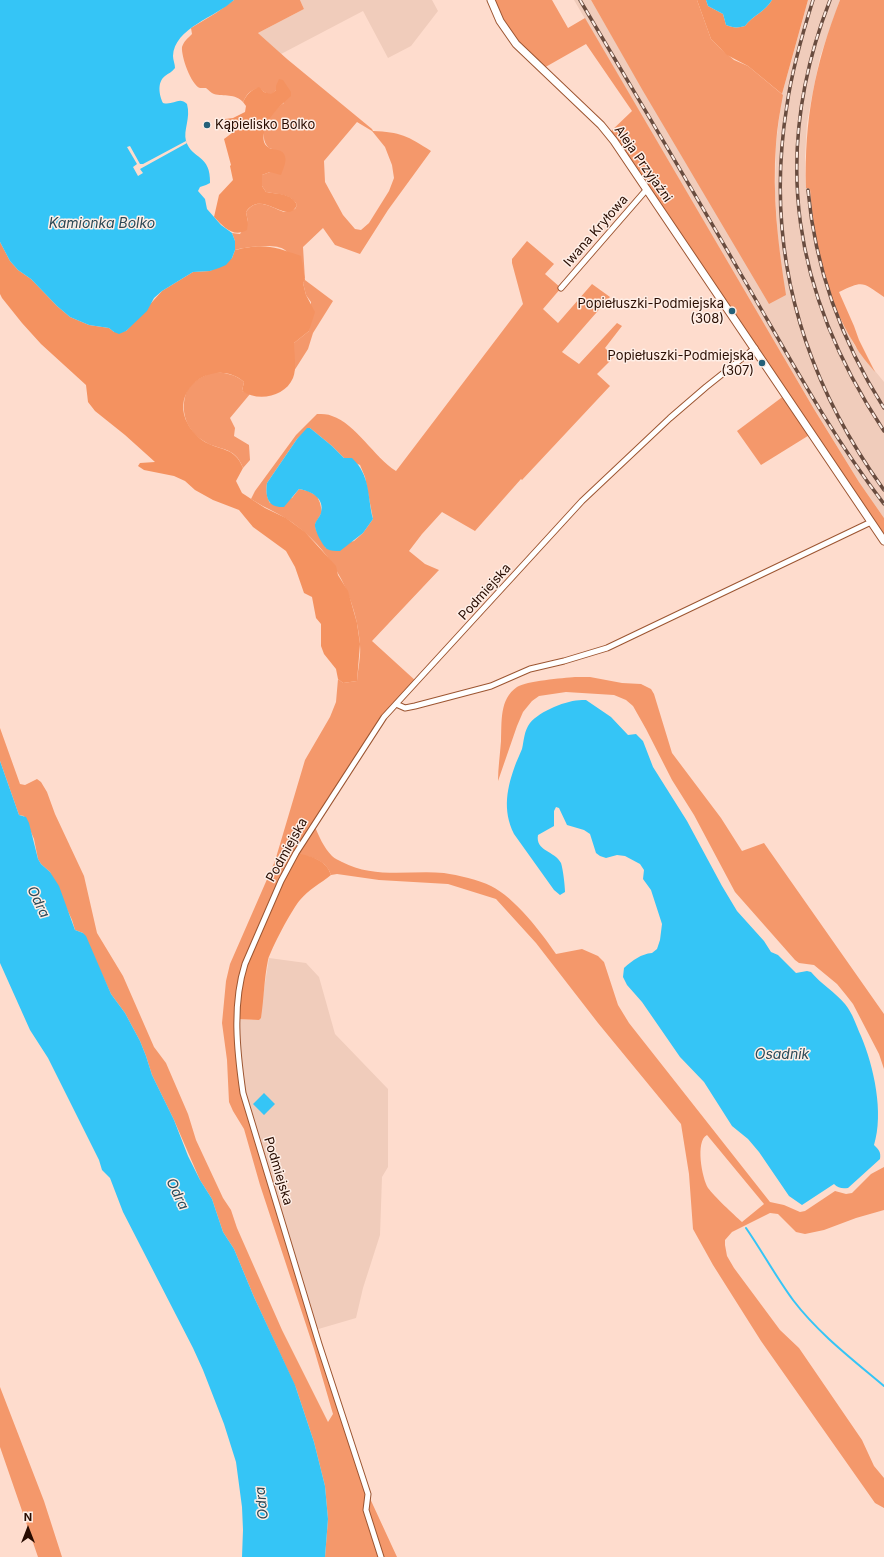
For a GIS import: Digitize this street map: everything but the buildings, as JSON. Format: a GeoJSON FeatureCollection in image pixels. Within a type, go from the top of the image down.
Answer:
{"type":"FeatureCollection","features":[{"type":"Feature","properties":{"kind":"main road","name":"Aleja Przyjaźni"},"geometry":{"type":"LineString","coordinates":[[491,0],[500,21],[513,40],[608,134],[755,348],[884,541]]}},
{"type":"Feature","properties":{"kind":"street","name":"Iwana Kryłowa"},"geometry":{"type":"LineString","coordinates":[[561,288],[647,189]]}},
{"type":"Feature","properties":{"kind":"street","name":"Podmiejska"},"geometry":{"type":"LineString","coordinates":[[381,1557],[366,1510],[368,1494],[319,1344],[244,1093],[239,1058],[238,1002],[241,977],[245,964],[288,868],[310,830],[384,717],[582,501],[670,418],[755,348]]}},
{"type":"Feature","properties":{"kind":"street"},"geometry":{"type":"LineString","coordinates":[[396,704],[405,708],[491,686],[530,669],[564,661],[607,648],[871,522]]}},
{"type":"Feature","properties":{"kind":"shaded area"},"geometry":{"type":"Polygon","coordinates":[[[234,0],[300,0],[304,9],[258,33],[373,131],[390,132],[404,136],[431,151],[388,210],[360,254],[335,245],[323,228],[303,247],[305,279],[290,255],[281,248],[261,246],[235,250],[235,241],[232,233],[240,234],[248,222],[246,212],[250,207],[264,204],[284,212],[295,209],[297,205],[295,201],[288,197],[266,192],[262,186],[262,175],[270,172],[272,149],[265,143],[264,130],[270,117],[284,103],[276,90],[271,95],[259,88],[253,90],[243,102],[236,97],[214,94],[206,88],[200,88],[193,82],[187,70],[182,47],[185,41],[192,34],[191,28],[234,0]],[[357,122],[324,161],[325,182],[343,215],[355,229],[361,230],[369,223],[389,191],[394,178],[392,165],[385,147],[372,131],[357,122]]]}},
{"type":"Feature","properties":{"kind":"shaded area"},"geometry":{"type":"Polygon","coordinates":[[[300,0],[432,0],[438,11],[411,46],[388,58],[363,11],[281,54],[258,33],[304,9],[300,0]]]}},
{"type":"Feature","properties":{"kind":"shaded area"},"geometry":{"type":"Polygon","coordinates":[[[491,0],[552,0],[568,28],[585,18],[814,409],[859,482],[884,518],[884,541],[811,434],[761,465],[737,431],[785,395],[608,134],[632,111],[586,44],[542,69],[516,44],[491,0]]]}},
{"type":"Feature","properties":{"kind":"shaded area"},"geometry":{"type":"Polygon","coordinates":[[[574,0],[591,0],[687,165],[785,295],[778,241],[775,193],[776,144],[782,94],[808,0],[840,0],[820,57],[807,123],[805,158],[806,188],[810,188],[813,219],[819,254],[827,285],[838,314],[855,346],[884,382],[884,518],[859,482],[814,409],[574,0]]]}},
{"type":"Feature","properties":{"kind":"shaded area"},"geometry":{"type":"Polygon","coordinates":[[[591,0],[697,0],[711,39],[734,60],[748,66],[783,95],[776,138],[775,201],[780,257],[786,295],[769,304],[591,0]]]}},
{"type":"Feature","properties":{"kind":"shaded area"},"geometry":{"type":"Polygon","coordinates":[[[697,0],[706,0],[708,6],[723,14],[726,25],[731,27],[740,27],[745,26],[772,0],[808,0],[782,94],[748,66],[727,55],[711,39],[697,0]]]}},
{"type":"Feature","properties":{"kind":"shaded area"},"geometry":{"type":"Polygon","coordinates":[[[840,0],[884,0],[884,297],[863,284],[858,284],[839,292],[859,340],[875,372],[859,352],[836,309],[818,250],[810,189],[806,188],[807,139],[813,92],[824,47],[840,0]]]}},
{"type":"Feature","properties":{"kind":"shaded area"},"geometry":{"type":"Polygon","coordinates":[[[279,79],[283,80],[291,92],[291,96],[278,108],[268,122],[264,133],[264,143],[270,148],[283,152],[285,162],[281,175],[270,172],[262,175],[262,186],[266,192],[292,198],[297,205],[293,211],[287,212],[267,205],[259,204],[252,206],[246,212],[248,222],[247,230],[237,233],[233,232],[225,228],[214,217],[219,195],[233,180],[231,165],[224,139],[232,133],[225,119],[233,118],[245,112],[246,106],[243,102],[254,89],[259,87],[264,92],[271,94],[276,90],[279,79]]]}},
{"type":"Feature","properties":{"kind":"shaded area"},"geometry":{"type":"Polygon","coordinates":[[[527,241],[554,264],[545,274],[561,288],[543,309],[558,323],[592,284],[610,297],[562,352],[579,364],[617,323],[622,326],[605,348],[614,357],[597,374],[610,386],[522,480],[521,479],[475,531],[442,512],[409,551],[425,564],[439,570],[372,641],[417,682],[391,709],[314,824],[326,849],[333,857],[342,862],[354,867],[379,872],[444,873],[462,876],[481,882],[500,891],[518,907],[527,916],[556,954],[582,949],[598,956],[604,962],[618,1005],[629,1023],[770,1202],[784,1205],[800,1212],[805,1211],[835,1191],[846,1194],[852,1193],[871,1174],[884,1167],[884,1210],[856,1218],[824,1230],[805,1234],[796,1232],[778,1214],[770,1213],[732,1232],[725,1240],[725,1245],[727,1256],[734,1268],[780,1330],[799,1348],[862,1440],[874,1466],[884,1478],[884,1508],[875,1503],[761,1341],[713,1265],[693,1229],[689,1174],[681,1124],[598,1023],[536,943],[496,899],[448,884],[379,880],[337,874],[331,875],[327,867],[322,862],[307,856],[237,1019],[243,1093],[367,1492],[397,1557],[325,1557],[328,1519],[325,1486],[314,1442],[296,1388],[254,1297],[234,1249],[223,1232],[212,1199],[200,1180],[174,1120],[152,1075],[140,1041],[125,1013],[111,994],[83,933],[75,930],[72,920],[50,872],[38,859],[34,839],[24,816],[19,815],[0,761],[0,728],[20,784],[25,785],[37,779],[41,782],[47,792],[55,814],[84,876],[97,933],[123,976],[154,1047],[166,1063],[188,1114],[196,1140],[223,1198],[231,1210],[237,1228],[282,1330],[328,1422],[333,1414],[314,1349],[260,1185],[244,1129],[229,1102],[227,1060],[222,1023],[226,981],[230,964],[275,861],[305,760],[330,717],[336,702],[338,679],[343,683],[357,681],[360,645],[358,628],[349,595],[333,564],[311,538],[293,523],[251,499],[255,491],[296,435],[317,414],[330,415],[341,420],[357,433],[380,458],[396,471],[523,304],[512,259],[527,241]],[[310,428],[297,439],[267,483],[266,488],[270,503],[292,498],[299,489],[308,491],[317,496],[320,503],[322,512],[315,524],[316,530],[326,548],[354,541],[363,533],[373,519],[365,477],[360,465],[344,458],[310,428]],[[707,1135],[703,1139],[700,1152],[702,1168],[708,1188],[742,1222],[764,1204],[707,1135]]]}},
{"type":"Feature","properties":{"kind":"shaded area"},"geometry":{"type":"Polygon","coordinates":[[[0,242],[10,261],[18,270],[31,279],[70,317],[89,325],[109,328],[114,332],[126,331],[162,291],[193,272],[210,271],[232,258],[235,250],[261,246],[283,250],[301,256],[305,280],[303,283],[306,295],[315,312],[309,331],[294,343],[295,370],[293,378],[289,384],[284,390],[278,393],[263,397],[248,394],[242,391],[244,382],[232,375],[220,373],[208,375],[198,380],[189,388],[184,399],[183,411],[189,426],[200,439],[231,452],[240,461],[243,468],[236,481],[242,493],[265,508],[286,518],[305,532],[336,566],[338,575],[348,591],[357,623],[360,644],[357,681],[343,683],[338,679],[336,669],[324,654],[321,646],[321,624],[316,618],[312,597],[304,593],[295,567],[286,551],[253,527],[239,510],[213,500],[195,490],[185,481],[174,476],[144,470],[138,466],[140,463],[155,462],[95,411],[88,402],[86,385],[41,344],[2,298],[0,294],[0,242]]]}},
{"type":"Feature","properties":{"kind":"shaded area"},"geometry":{"type":"Polygon","coordinates":[[[305,279],[333,301],[313,333],[308,349],[294,371],[294,343],[309,331],[311,302],[306,295],[303,283],[305,279]]]}},
{"type":"Feature","properties":{"kind":"shaded area"},"geometry":{"type":"Polygon","coordinates":[[[214,372],[226,373],[237,377],[244,382],[242,391],[250,394],[230,418],[235,428],[234,436],[249,445],[250,460],[243,468],[235,455],[202,440],[192,431],[186,421],[184,403],[189,388],[196,381],[214,372]]]}},
{"type":"Feature","properties":{"kind":"shaded area"},"geometry":{"type":"Polygon","coordinates":[[[575,677],[590,677],[622,683],[641,684],[651,689],[654,694],[672,753],[721,818],[742,851],[764,843],[884,1014],[884,1069],[879,1054],[853,1004],[837,984],[814,965],[799,963],[795,960],[735,892],[694,815],[672,780],[633,706],[626,700],[614,695],[566,692],[539,696],[532,701],[523,712],[498,781],[504,705],[511,692],[517,687],[528,683],[575,677]]]}},
{"type":"Feature","properties":{"kind":"shaded area"},"geometry":{"type":"Polygon","coordinates":[[[296,853],[317,859],[325,865],[331,875],[303,896],[277,939],[268,960],[261,1018],[259,1020],[237,1019],[241,977],[296,853]]]}},
{"type":"Feature","properties":{"kind":"shaded area"},"geometry":{"type":"Polygon","coordinates":[[[269,958],[306,963],[319,977],[335,1034],[388,1089],[388,1167],[382,1177],[380,1235],[363,1288],[356,1318],[315,1330],[243,1093],[237,1019],[259,1020],[269,958]]]}},
{"type":"Feature","properties":{"kind":"shaded area"},"geometry":{"type":"Polygon","coordinates":[[[0,1387],[44,1501],[62,1557],[38,1557],[0,1447],[0,1387]]]}},
{"type":"Feature","properties":{"kind":"water","name":"Kamionka Bolko"},"geometry":{"type":"Polygon","coordinates":[[[0,0],[234,0],[188,30],[180,38],[175,46],[173,56],[175,68],[162,79],[160,85],[160,96],[163,103],[167,104],[181,101],[187,104],[188,114],[185,133],[186,141],[192,152],[201,158],[208,167],[210,174],[210,183],[200,187],[198,191],[205,199],[207,209],[221,225],[232,233],[235,241],[235,250],[232,258],[226,265],[210,271],[193,272],[162,291],[154,298],[147,311],[126,331],[119,334],[109,328],[89,325],[70,317],[31,279],[18,270],[10,261],[0,242],[0,0]]]}},
{"type":"Feature","properties":{"kind":"water"},"geometry":{"type":"Polygon","coordinates":[[[706,0],[772,0],[745,26],[731,27],[726,25],[723,14],[708,6],[706,0]]]}},
{"type":"Feature","properties":{"kind":"water"},"geometry":{"type":"Polygon","coordinates":[[[307,428],[310,428],[344,458],[352,458],[358,465],[365,479],[373,519],[363,533],[340,551],[332,551],[327,549],[317,534],[315,524],[322,508],[319,499],[316,496],[308,491],[299,489],[284,507],[274,506],[267,497],[267,483],[297,439],[307,428]]]}},
{"type":"Feature","properties":{"kind":"water","name":"Osadnik"},"geometry":{"type":"Polygon","coordinates":[[[576,700],[586,700],[611,717],[628,735],[636,734],[643,741],[653,767],[687,821],[737,911],[764,941],[771,952],[778,955],[796,973],[807,971],[811,972],[845,1004],[850,1012],[866,1048],[876,1090],[878,1119],[874,1145],[879,1151],[880,1159],[848,1188],[840,1188],[834,1184],[802,1205],[789,1196],[759,1152],[748,1139],[732,1126],[704,1082],[680,1057],[642,1002],[627,985],[623,977],[624,968],[637,958],[652,953],[657,949],[662,924],[651,890],[643,879],[644,870],[640,864],[625,856],[617,855],[606,858],[600,856],[596,853],[590,834],[584,830],[567,825],[559,808],[556,807],[554,811],[554,826],[538,835],[538,840],[542,848],[558,859],[561,863],[565,892],[560,895],[554,890],[514,834],[508,816],[507,798],[510,781],[522,749],[526,729],[534,719],[547,710],[576,700]]]}},
{"type":"Feature","properties":{"kind":"water","name":"Odra"},"geometry":{"type":"Polygon","coordinates":[[[0,761],[19,815],[26,817],[29,823],[38,859],[50,872],[59,886],[75,930],[86,936],[111,994],[125,1013],[140,1041],[152,1075],[174,1120],[188,1156],[200,1180],[212,1199],[223,1232],[234,1249],[254,1297],[295,1385],[314,1442],[325,1486],[328,1519],[325,1557],[242,1557],[242,1507],[236,1462],[224,1424],[203,1370],[123,1212],[110,1178],[102,1170],[99,1160],[48,1058],[30,1030],[0,963],[0,761]]]}},
{"type":"Feature","properties":{"kind":"water"},"geometry":{"type":"Polygon","coordinates":[[[264,1093],[275,1104],[264,1115],[253,1104],[264,1093]]]}},
{"type":"Feature","properties":{"kind":"pier"},"geometry":{"type":"Polygon","coordinates":[[[186,141],[187,143],[140,169],[143,173],[138,176],[133,167],[137,164],[127,147],[130,146],[140,164],[143,164],[186,141]]]}},
{"type":"Feature","properties":{"kind":"waterway"},"geometry":{"type":"LineString","coordinates":[[746,1228],[793,1300],[813,1324],[884,1386]]}},
{"type":"Feature","properties":{"kind":"railway"},"geometry":{"type":"LineString","coordinates":[[580,0],[809,392],[845,449],[884,504]]}},
{"type":"Feature","properties":{"kind":"railway"},"geometry":{"type":"LineString","coordinates":[[813,0],[801,39],[792,79],[787,105],[781,158],[781,209],[786,259],[796,308],[811,355],[831,401],[855,446],[884,490]]}},
{"type":"Feature","properties":{"kind":"railway"},"geometry":{"type":"LineString","coordinates":[[830,0],[811,57],[800,113],[797,168],[800,222],[811,275],[829,328],[853,380],[884,431]]}},
{"type":"Feature","properties":{"kind":"railway"},"geometry":{"type":"LineString","coordinates":[[808,190],[817,248],[833,304],[855,357],[884,408]]}},
{"type":"Feature","properties":{"kind":"place","name":"Kąpielisko Bolko"},"geometry":{"type":"Point","coordinates":[207,125]}},
{"type":"Feature","properties":{"kind":"place","name":"Popiełuszki-Podmiejska (308)"},"geometry":{"type":"Point","coordinates":[732,311]}},
{"type":"Feature","properties":{"kind":"place","name":"Popiełuszki-Podmiejska (307)"},"geometry":{"type":"Point","coordinates":[762,363]}}]}
